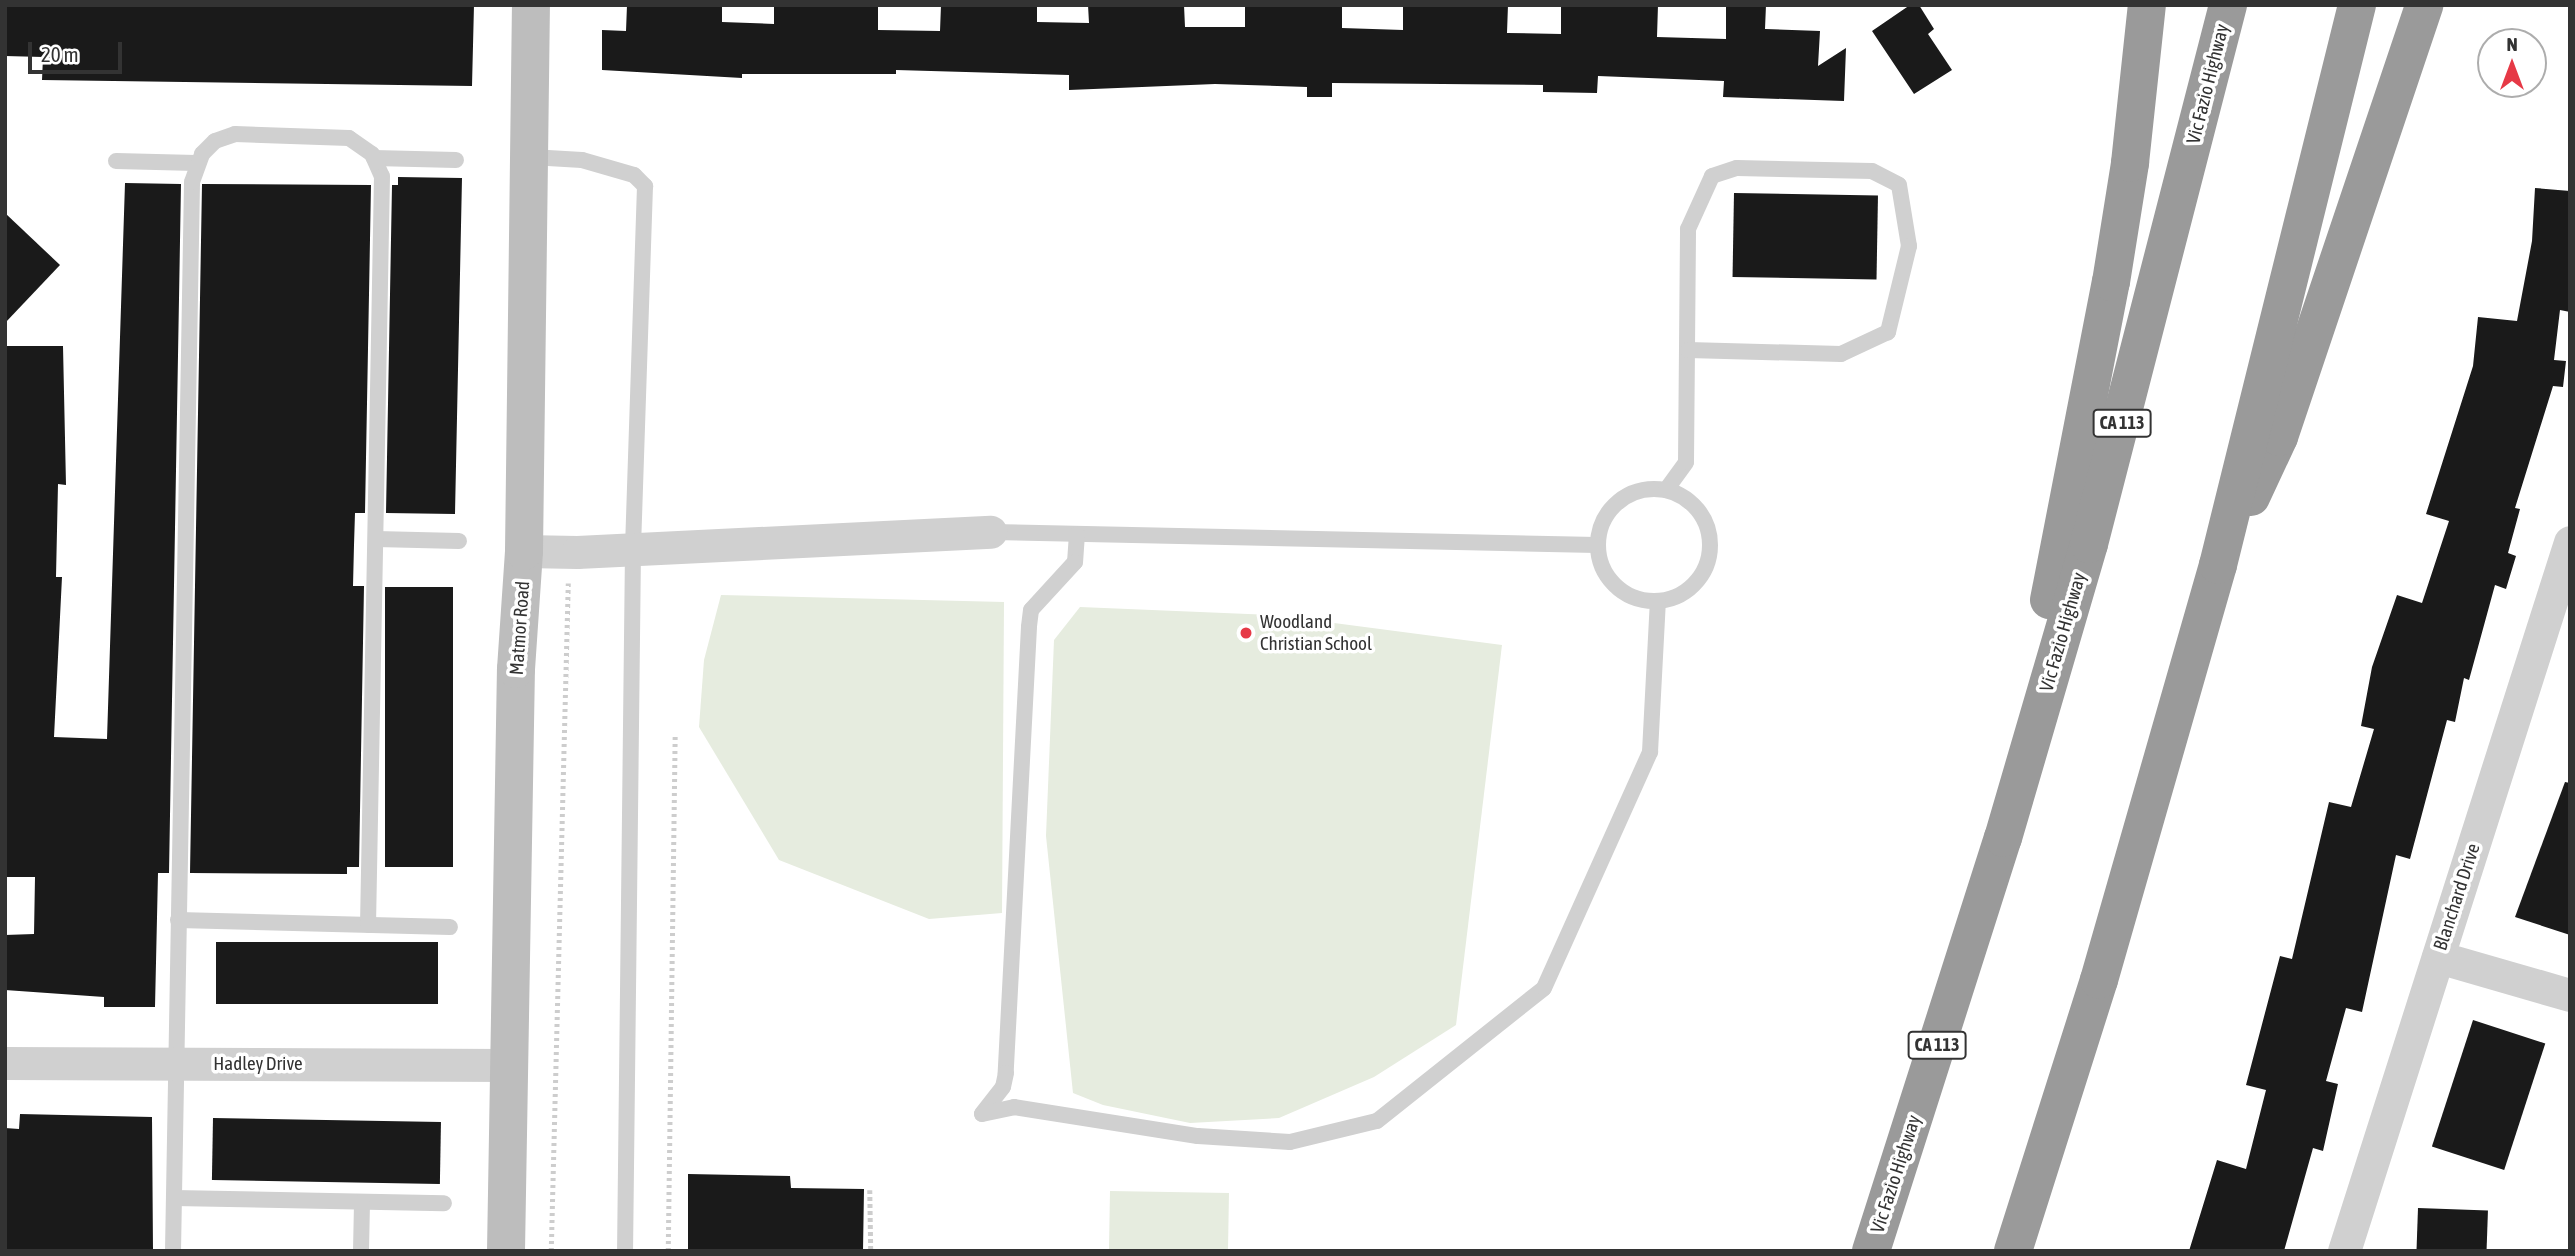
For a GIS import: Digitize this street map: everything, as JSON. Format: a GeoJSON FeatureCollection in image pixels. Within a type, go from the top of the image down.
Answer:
{"type":"FeatureCollection","features":[{"type":"Feature","properties":{"kind":"highway"},"geometry":{"type":"LineString","coordinates":[[2003,838],[2111,282],[2130,163],[2147,5]]}},
{"type":"Feature","properties":{"kind":"highway","name":"Vic Fazio Highway"},"geometry":{"type":"LineString","coordinates":[[1871,1251],[2003,838],[2128,400],[2228,5]]}},
{"type":"Feature","properties":{"kind":"highway"},"geometry":{"type":"LineString","coordinates":[[2012,1251],[2099,980],[2218,565],[2357,5]]}},
{"type":"Feature","properties":{"kind":"highway"},"geometry":{"type":"LineString","coordinates":[[2218,565],[2279,437],[2424,5]]}},
{"type":"Feature","properties":{"kind":"street","name":"Matmor Road"},"geometry":{"type":"LineString","coordinates":[[506,1251],[516,669],[524,551],[531,5]]}},
{"type":"Feature","properties":{"kind":"street"},"geometry":{"type":"LineString","coordinates":[[524,551],[633,550],[991,532]]}},
{"type":"Feature","properties":{"kind":"street","name":"Blanchard Drive"},"geometry":{"type":"LineString","coordinates":[[2344,1251],[2570,542]]}},
{"type":"Feature","properties":{"kind":"street"},"geometry":{"type":"LineString","coordinates":[[2438,957],[2570,995]]}},
{"type":"Feature","properties":{"kind":"street","name":"Hadley Drive"},"geometry":{"type":"LineString","coordinates":[[5,1063],[511,1065]]}},
{"type":"Feature","properties":{"kind":"lane"},"geometry":{"type":"LineString","coordinates":[[173,1251],[192,182],[196,163],[215,141],[235,134],[349,138],[374,158],[383,186],[368,925]]}},
{"type":"Feature","properties":{"kind":"lane"},"geometry":{"type":"LineString","coordinates":[[531,157],[582,160],[634,175],[645,186],[633,550],[625,1251]]}},
{"type":"Feature","properties":{"kind":"lane"},"geometry":{"type":"LineString","coordinates":[[374,158],[456,160]]}},
{"type":"Feature","properties":{"kind":"lane"},"geometry":{"type":"LineString","coordinates":[[116,161],[196,163]]}},
{"type":"Feature","properties":{"kind":"lane"},"geometry":{"type":"LineString","coordinates":[[1666,490],[1686,462],[1688,229],[1712,176],[1737,168],[1872,172],[1899,185],[1909,246],[1888,332],[1841,354],[1688,350]]}},
{"type":"Feature","properties":{"kind":"lane"},"geometry":{"type":"LineString","coordinates":[[1649,489],[1666,490],[1698,510],[1710,546],[1697,581],[1682,594],[1658,601],[1626,594],[1611,581],[1598,545],[1607,514],[1618,502],[1649,489]]}},
{"type":"Feature","properties":{"kind":"lane"},"geometry":{"type":"LineString","coordinates":[[991,532],[1598,545]]}},
{"type":"Feature","properties":{"kind":"lane"},"geometry":{"type":"LineString","coordinates":[[1077,534],[1075,562],[1031,610],[1028,627],[1006,1073],[1003,1087],[982,1115],[1014,1107],[1198,1136],[1290,1142],[1377,1121],[1544,988],[1650,752],[1658,601]]}},
{"type":"Feature","properties":{"kind":"lane"},"geometry":{"type":"LineString","coordinates":[[376,539],[459,541]]}},
{"type":"Feature","properties":{"kind":"lane"},"geometry":{"type":"LineString","coordinates":[[178,920],[450,927]]}},
{"type":"Feature","properties":{"kind":"lane"},"geometry":{"type":"LineString","coordinates":[[174,1198],[444,1203]]}},
{"type":"Feature","properties":{"kind":"lane"},"geometry":{"type":"LineString","coordinates":[[361,1251],[362,1202]]}},
{"type":"Feature","properties":{"kind":"path"},"geometry":{"type":"LineString","coordinates":[[551,1251],[569,552]]}},
{"type":"Feature","properties":{"kind":"path"},"geometry":{"type":"LineString","coordinates":[[668,1251],[675,733]]}},
{"type":"Feature","properties":{"kind":"path"},"geometry":{"type":"LineString","coordinates":[[870,1190],[871,1251]]}},
{"type":"Feature","properties":{"kind":"shaded area"},"geometry":{"type":"Polygon","coordinates":[[[721,595],[1004,602],[1002,913],[929,919],[779,860],[699,727],[704,660],[721,595]]]}},
{"type":"Feature","properties":{"kind":"shaded area"},"geometry":{"type":"Polygon","coordinates":[[[1080,607],[1273,615],[1502,645],[1456,1025],[1374,1077],[1279,1118],[1190,1123],[1103,1105],[1073,1093],[1046,836],[1054,640],[1080,607]]]}},
{"type":"Feature","properties":{"kind":"shaded area"},"geometry":{"type":"Polygon","coordinates":[[[1110,1191],[1229,1193],[1228,1251],[1109,1251],[1110,1191]]]}},
{"type":"Feature","properties":{"kind":"building"},"geometry":{"type":"Polygon","coordinates":[[[5,5],[474,5],[472,86],[42,80],[43,57],[5,56],[5,5]]]}},
{"type":"Feature","properties":{"kind":"building"},"geometry":{"type":"Polygon","coordinates":[[[627,5],[722,5],[722,22],[774,24],[774,5],[878,5],[878,30],[940,31],[941,5],[1037,5],[1037,22],[1089,23],[1088,5],[1184,5],[1185,27],[1245,27],[1245,5],[1342,6],[1342,28],[1403,30],[1403,5],[1508,5],[1507,33],[1561,34],[1561,7],[1658,5],[1657,37],[1726,39],[1726,5],[1766,5],[1765,29],[1820,31],[1818,66],[1846,48],[1844,101],[1723,97],[1724,81],[1598,76],[1597,93],[1543,92],[1543,85],[1332,83],[1332,97],[1307,97],[1307,87],[1215,84],[1069,90],[1069,75],[896,70],[896,74],[742,74],[742,78],[602,70],[602,30],[626,31],[627,5]]]}},
{"type":"Feature","properties":{"kind":"building"},"geometry":{"type":"Polygon","coordinates":[[[1910,5],[1919,5],[1934,29],[1928,34],[1952,70],[1914,94],[1872,31],[1910,5]]]}},
{"type":"Feature","properties":{"kind":"building"},"geometry":{"type":"Polygon","coordinates":[[[398,177],[462,178],[455,514],[386,513],[392,185],[398,185],[398,177]]]}},
{"type":"Feature","properties":{"kind":"building"},"geometry":{"type":"Polygon","coordinates":[[[125,183],[181,184],[169,873],[158,873],[155,1007],[104,1007],[104,997],[5,990],[5,935],[34,934],[35,877],[5,877],[5,346],[63,346],[66,485],[58,484],[56,577],[62,577],[54,737],[107,739],[125,183]]]}},
{"type":"Feature","properties":{"kind":"building"},"geometry":{"type":"Polygon","coordinates":[[[202,184],[371,185],[365,513],[355,513],[353,586],[364,586],[359,867],[347,867],[347,874],[190,873],[202,184]]]}},
{"type":"Feature","properties":{"kind":"building"},"geometry":{"type":"Polygon","coordinates":[[[2535,188],[2570,191],[2570,312],[2560,310],[2554,360],[2566,361],[2563,387],[2553,386],[2515,508],[2520,509],[2508,553],[2516,556],[2506,589],[2495,585],[2469,680],[2464,678],[2455,722],[2447,720],[2410,859],[2396,855],[2362,1012],[2346,1008],[2326,1081],[2338,1084],[2323,1151],[2313,1148],[2284,1251],[2189,1251],[2217,1160],[2246,1169],[2266,1090],[2246,1085],[2280,956],[2292,959],[2329,802],[2351,807],[2374,729],[2361,726],[2372,667],[2397,595],[2422,603],[2449,521],[2426,514],[2473,366],[2478,317],[2517,321],[2532,241],[2535,188]]]}},
{"type":"Feature","properties":{"kind":"building"},"geometry":{"type":"Polygon","coordinates":[[[1734,193],[1878,196],[1877,280],[1733,277],[1734,193]]]}},
{"type":"Feature","properties":{"kind":"building"},"geometry":{"type":"Polygon","coordinates":[[[5,213],[60,265],[5,323],[5,213]]]}},
{"type":"Feature","properties":{"kind":"building"},"geometry":{"type":"Polygon","coordinates":[[[385,587],[453,587],[453,867],[385,867],[385,587]]]}},
{"type":"Feature","properties":{"kind":"building"},"geometry":{"type":"Polygon","coordinates":[[[2565,782],[2570,783],[2570,935],[2515,917],[2565,782]]]}},
{"type":"Feature","properties":{"kind":"building"},"geometry":{"type":"Polygon","coordinates":[[[216,942],[438,942],[438,1004],[216,1004],[216,942]]]}},
{"type":"Feature","properties":{"kind":"building"},"geometry":{"type":"Polygon","coordinates":[[[2473,1020],[2545,1043],[2504,1170],[2432,1146],[2473,1020]]]}},
{"type":"Feature","properties":{"kind":"building"},"geometry":{"type":"Polygon","coordinates":[[[20,1114],[152,1117],[153,1251],[5,1251],[5,1128],[19,1129],[20,1114]]]}},
{"type":"Feature","properties":{"kind":"building"},"geometry":{"type":"Polygon","coordinates":[[[213,1118],[441,1122],[440,1184],[212,1180],[213,1118]]]}},
{"type":"Feature","properties":{"kind":"building"},"geometry":{"type":"Polygon","coordinates":[[[688,1174],[790,1176],[791,1188],[864,1189],[863,1251],[688,1251],[688,1174]]]}},
{"type":"Feature","properties":{"kind":"building"},"geometry":{"type":"Polygon","coordinates":[[[2418,1208],[2488,1210],[2487,1251],[2416,1251],[2418,1208]]]}},
{"type":"Feature","properties":{"kind":"place","name":"Woodland Christian School"},"geometry":{"type":"Point","coordinates":[1246,633]}}]}
